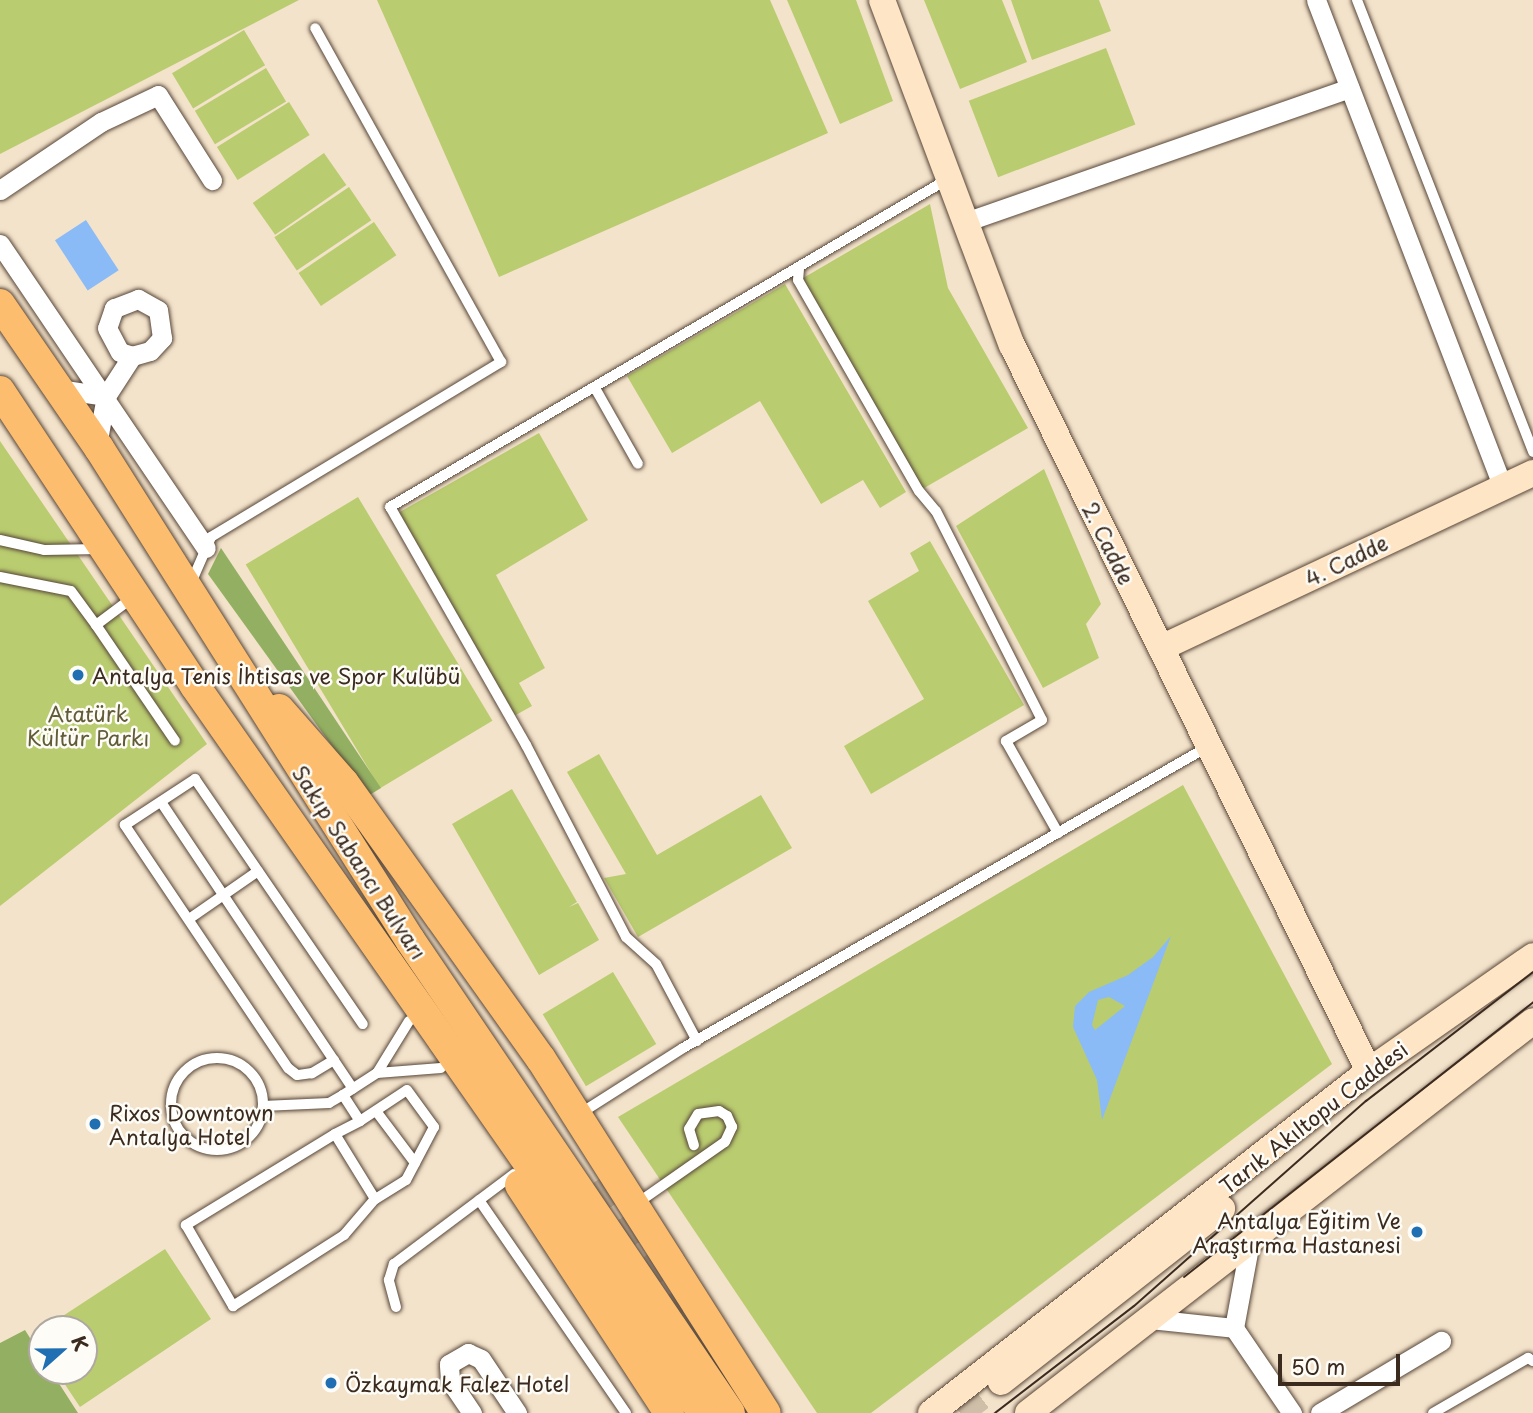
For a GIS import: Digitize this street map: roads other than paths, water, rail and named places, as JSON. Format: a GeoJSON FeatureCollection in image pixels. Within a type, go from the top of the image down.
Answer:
{"type":"FeatureCollection","features":[{"type":"Feature","properties":{"kind":"main road","name":"2. Cadde"},"geometry":{"type":"LineString","coordinates":[[882,0],[1012,345],[1369,1071]]}},
{"type":"Feature","properties":{"kind":"main road","name":"Sakıp Sabancı Bulvarı"},"geometry":{"type":"LineString","coordinates":[[0,303],[97,445],[195,605],[410,940],[730,1413]]}},
{"type":"Feature","properties":{"kind":"main road","name":"Sakıp Sabancı Bulvarı"},"geometry":{"type":"LineString","coordinates":[[0,391],[195,686],[703,1413]]}},
{"type":"Feature","properties":{"kind":"main road","name":"4. Cadde"},"geometry":{"type":"LineString","coordinates":[[1161,648],[1502,485],[1533,473]]}},
{"type":"Feature","properties":{"kind":"main road"},"geometry":{"type":"LineString","coordinates":[[195,605],[252,678],[344,783],[578,1115],[766,1413]]}},
{"type":"Feature","properties":{"kind":"main road"},"geometry":{"type":"LineString","coordinates":[[252,678],[596,1181]]}},
{"type":"Feature","properties":{"kind":"main road"},"geometry":{"type":"LineString","coordinates":[[195,686],[327,899],[513,1174],[669,1413]]}},
{"type":"Feature","properties":{"kind":"main road","name":"Tarık Akıltopu Caddesi"},"geometry":{"type":"LineString","coordinates":[[932,1413],[1369,1071],[1533,956]]}},
{"type":"Feature","properties":{"kind":"main road"},"geometry":{"type":"LineString","coordinates":[[1028,1413],[1150,1319],[1251,1236],[1533,1021]]}},
{"type":"Feature","properties":{"kind":"main road"},"geometry":{"type":"LineString","coordinates":[[987,1393],[1197,1231],[1254,1181],[1321,1109]]}},
{"type":"Feature","properties":{"kind":"street"},"geometry":{"type":"LineString","coordinates":[[1316,0],[1502,485]]}},
{"type":"Feature","properties":{"kind":"street"},"geometry":{"type":"LineString","coordinates":[[965,222],[1349,88]]}},
{"type":"Feature","properties":{"kind":"street"},"geometry":{"type":"LineString","coordinates":[[0,190],[101,122],[158,95],[212,180]]}},
{"type":"Feature","properties":{"kind":"street"},"geometry":{"type":"LineString","coordinates":[[0,244],[106,396],[206,548]]}},
{"type":"Feature","properties":{"kind":"street"},"geometry":{"type":"LineString","coordinates":[[97,445],[106,396],[132,356]]}},
{"type":"Feature","properties":{"kind":"street"},"geometry":{"type":"LineString","coordinates":[[58,389],[106,396]]}},
{"type":"Feature","properties":{"kind":"street"},"geometry":{"type":"LineString","coordinates":[[1251,1236],[1234,1328],[1292,1413]]}},
{"type":"Feature","properties":{"kind":"street"},"geometry":{"type":"LineString","coordinates":[[1150,1319],[1234,1328]]}},
{"type":"Feature","properties":{"kind":"street"},"geometry":{"type":"LineString","coordinates":[[1320,1413],[1441,1340]]}},
{"type":"Feature","properties":{"kind":"street"},"geometry":{"type":"LineString","coordinates":[[472,1413],[450,1380],[449,1364],[468,1353],[481,1359],[517,1413]]}},
{"type":"Feature","properties":{"kind":"lane"},"geometry":{"type":"LineString","coordinates":[[1357,0],[1529,429],[1533,452]]}},
{"type":"Feature","properties":{"kind":"lane"},"geometry":{"type":"LineString","coordinates":[[195,605],[206,548],[211,537],[501,362],[315,28]]}},
{"type":"Feature","properties":{"kind":"lane"},"geometry":{"type":"LineString","coordinates":[[697,1041],[656,964],[626,937],[526,745],[390,507],[799,269],[949,178]]}},
{"type":"Feature","properties":{"kind":"lane"},"geometry":{"type":"LineString","coordinates":[[799,269],[798,281],[919,491],[936,511],[1042,720],[1006,741],[1058,833]]}},
{"type":"Feature","properties":{"kind":"lane"},"geometry":{"type":"LineString","coordinates":[[595,388],[638,464]]}},
{"type":"Feature","properties":{"kind":"lane"},"geometry":{"type":"LineString","coordinates":[[0,540],[44,550],[106,549]]}},
{"type":"Feature","properties":{"kind":"lane"},"geometry":{"type":"LineString","coordinates":[[0,577],[71,591],[175,741]]}},
{"type":"Feature","properties":{"kind":"lane"},"geometry":{"type":"LineString","coordinates":[[96,625],[136,596]]}},
{"type":"Feature","properties":{"kind":"lane"},"geometry":{"type":"LineString","coordinates":[[578,1115],[697,1041],[1209,746]]}},
{"type":"Feature","properties":{"kind":"lane"},"geometry":{"type":"LineString","coordinates":[[334,1060],[312,1073],[296,1075],[288,1068],[125,825],[195,779],[363,1024]]}},
{"type":"Feature","properties":{"kind":"lane"},"geometry":{"type":"LineString","coordinates":[[160,802],[353,1089]]}},
{"type":"Feature","properties":{"kind":"lane"},"geometry":{"type":"LineString","coordinates":[[188,919],[258,871]]}},
{"type":"Feature","properties":{"kind":"lane"},"geometry":{"type":"LineString","coordinates":[[263,1106],[329,1103],[343,1095],[377,1073],[409,1021]]}},
{"type":"Feature","properties":{"kind":"lane"},"geometry":{"type":"LineString","coordinates":[[219,1058],[251,1073],[263,1106],[259,1124],[248,1138],[233,1148],[215,1150],[198,1146],[183,1135],[174,1120],[171,1102],[186,1070],[201,1060],[219,1058]]}},
{"type":"Feature","properties":{"kind":"lane"},"geometry":{"type":"LineString","coordinates":[[377,1073],[441,1068]]}},
{"type":"Feature","properties":{"kind":"lane"},"geometry":{"type":"LineString","coordinates":[[407,1090],[434,1128],[406,1180],[375,1199],[344,1235],[233,1306],[186,1224],[360,1121],[407,1090]]}},
{"type":"Feature","properties":{"kind":"lane"},"geometry":{"type":"LineString","coordinates":[[343,1095],[360,1121]]}},
{"type":"Feature","properties":{"kind":"lane"},"geometry":{"type":"LineString","coordinates":[[376,1111],[415,1163]]}},
{"type":"Feature","properties":{"kind":"lane"},"geometry":{"type":"LineString","coordinates":[[636,1204],[725,1142],[732,1127],[727,1116],[719,1111],[698,1114],[689,1129],[694,1145]]}},
{"type":"Feature","properties":{"kind":"lane"},"geometry":{"type":"LineString","coordinates":[[335,1134],[375,1199]]}},
{"type":"Feature","properties":{"kind":"lane"},"geometry":{"type":"LineString","coordinates":[[396,1307],[389,1280],[394,1264],[513,1174]]}},
{"type":"Feature","properties":{"kind":"lane"},"geometry":{"type":"LineString","coordinates":[[479,1200],[626,1413]]}},
{"type":"Feature","properties":{"kind":"lane"},"geometry":{"type":"LineString","coordinates":[[1433,1413],[1528,1358],[1533,1361]]}},
{"type":"Feature","properties":{"kind":"water"},"geometry":{"type":"Polygon","coordinates":[[[86,220],[119,270],[88,290],[55,240],[86,220]]]}},
{"type":"Feature","properties":{"kind":"water"},"geometry":{"type":"Polygon","coordinates":[[[1171,936],[1102,1120],[1097,1080],[1073,1027],[1075,1006],[1089,992],[1128,975],[1153,957],[1171,936]],[[1109,997],[1098,1000],[1092,1025],[1095,1030],[1125,1006],[1109,997]]]}},
{"type":"Feature","properties":{"kind":"tunnel"},"geometry":{"type":"LineString","coordinates":[[596,1181],[685,1312]]}},
{"type":"Feature","properties":{"kind":"tunnel"},"geometry":{"type":"LineString","coordinates":[[960,1413],[987,1393]]}},
{"type":"Feature","properties":{"kind":"tram line"},"geometry":{"type":"LineString","coordinates":[[995,1413],[1134,1306],[1366,1101],[1533,972]]}},
{"type":"Feature","properties":{"kind":"tram line"},"geometry":{"type":"LineString","coordinates":[[1184,1277],[1533,1002]]}},
{"type":"Feature","properties":{"kind":"place","name":"Antalya Tenis İhtisas ve Spor Kulübü"},"geometry":{"type":"Point","coordinates":[78,675]}},
{"type":"Feature","properties":{"kind":"place","name":"Rixos Downtown Antalya Hotel"},"geometry":{"type":"Point","coordinates":[95,1124]}},
{"type":"Feature","properties":{"kind":"place","name":"Antalya Eğitim Ve Araştırma Hastanesi"},"geometry":{"type":"Point","coordinates":[1417,1232]}},
{"type":"Feature","properties":{"kind":"place","name":"Özkaymak Falez Hotel"},"geometry":{"type":"Point","coordinates":[331,1383]}},
{"type":"Feature","properties":{"kind":"park label","name":"Atatürk Kültür Parkı"},"geometry":{"type":"Point","coordinates":[88,725]}}]}
